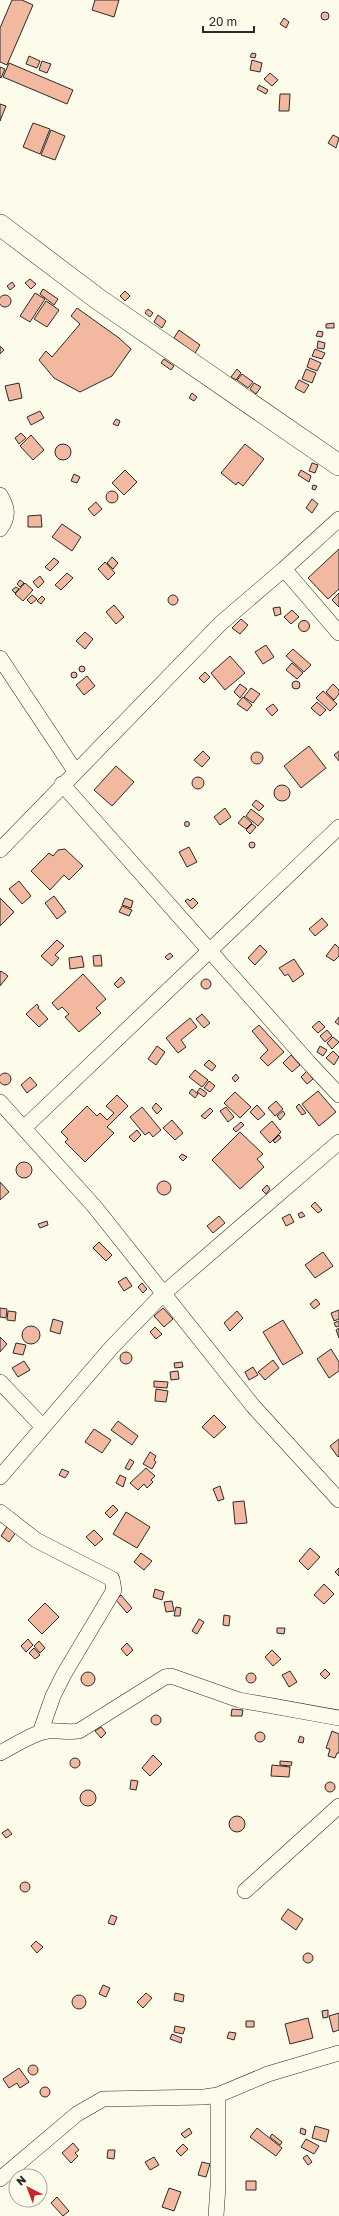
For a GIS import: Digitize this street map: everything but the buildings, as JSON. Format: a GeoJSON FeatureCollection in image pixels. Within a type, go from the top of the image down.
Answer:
{"type":"FeatureCollection","features":[{"type":"Feature","properties":{"kind":"main road"},"geometry":{"type":"LineString","coordinates":[[0,225],[98,299],[339,465]]}},
{"type":"Feature","properties":{"kind":"street"},"geometry":{"type":"LineString","coordinates":[[0,495],[7,506],[7,514],[0,529]]}},
{"type":"Feature","properties":{"kind":"street"},"geometry":{"type":"LineString","coordinates":[[0,850],[62,784],[221,623],[339,519]]}},
{"type":"Feature","properties":{"kind":"street"},"geometry":{"type":"LineString","coordinates":[[284,569],[339,633]]}},
{"type":"Feature","properties":{"kind":"street"},"geometry":{"type":"LineString","coordinates":[[0,658],[75,771]]}},
{"type":"Feature","properties":{"kind":"street"},"geometry":{"type":"LineString","coordinates":[[62,784],[339,1095]]}},
{"type":"Feature","properties":{"kind":"street"},"geometry":{"type":"LineString","coordinates":[[24,1128],[211,951],[339,827]]}},
{"type":"Feature","properties":{"kind":"street"},"geometry":{"type":"LineString","coordinates":[[0,1102],[94,1206],[253,1406],[337,1494]]}},
{"type":"Feature","properties":{"kind":"street"},"geometry":{"type":"LineString","coordinates":[[0,1477],[112,1347],[164,1293],[339,1142]]}},
{"type":"Feature","properties":{"kind":"street"},"geometry":{"type":"LineString","coordinates":[[0,1382],[43,1426]]}},
{"type":"Feature","properties":{"kind":"street"},"geometry":{"type":"LineString","coordinates":[[0,1512],[36,1540],[112,1579],[115,1585],[114,1590],[53,1696],[40,1733]]}},
{"type":"Feature","properties":{"kind":"street"},"geometry":{"type":"LineString","coordinates":[[0,1753],[40,1733],[49,1731],[71,1733],[79,1731],[165,1677],[171,1676],[239,1700],[339,1718]]}},
{"type":"Feature","properties":{"kind":"street"},"geometry":{"type":"LineString","coordinates":[[246,1891],[339,1806]]}},
{"type":"Feature","properties":{"kind":"street"},"geometry":{"type":"LineString","coordinates":[[0,2179],[77,2114],[103,2099],[204,2097],[218,2095],[268,2074],[339,2053]]}},
{"type":"Feature","properties":{"kind":"street"},"geometry":{"type":"LineString","coordinates":[[216,2216],[218,2186],[218,2095]]}}]}
